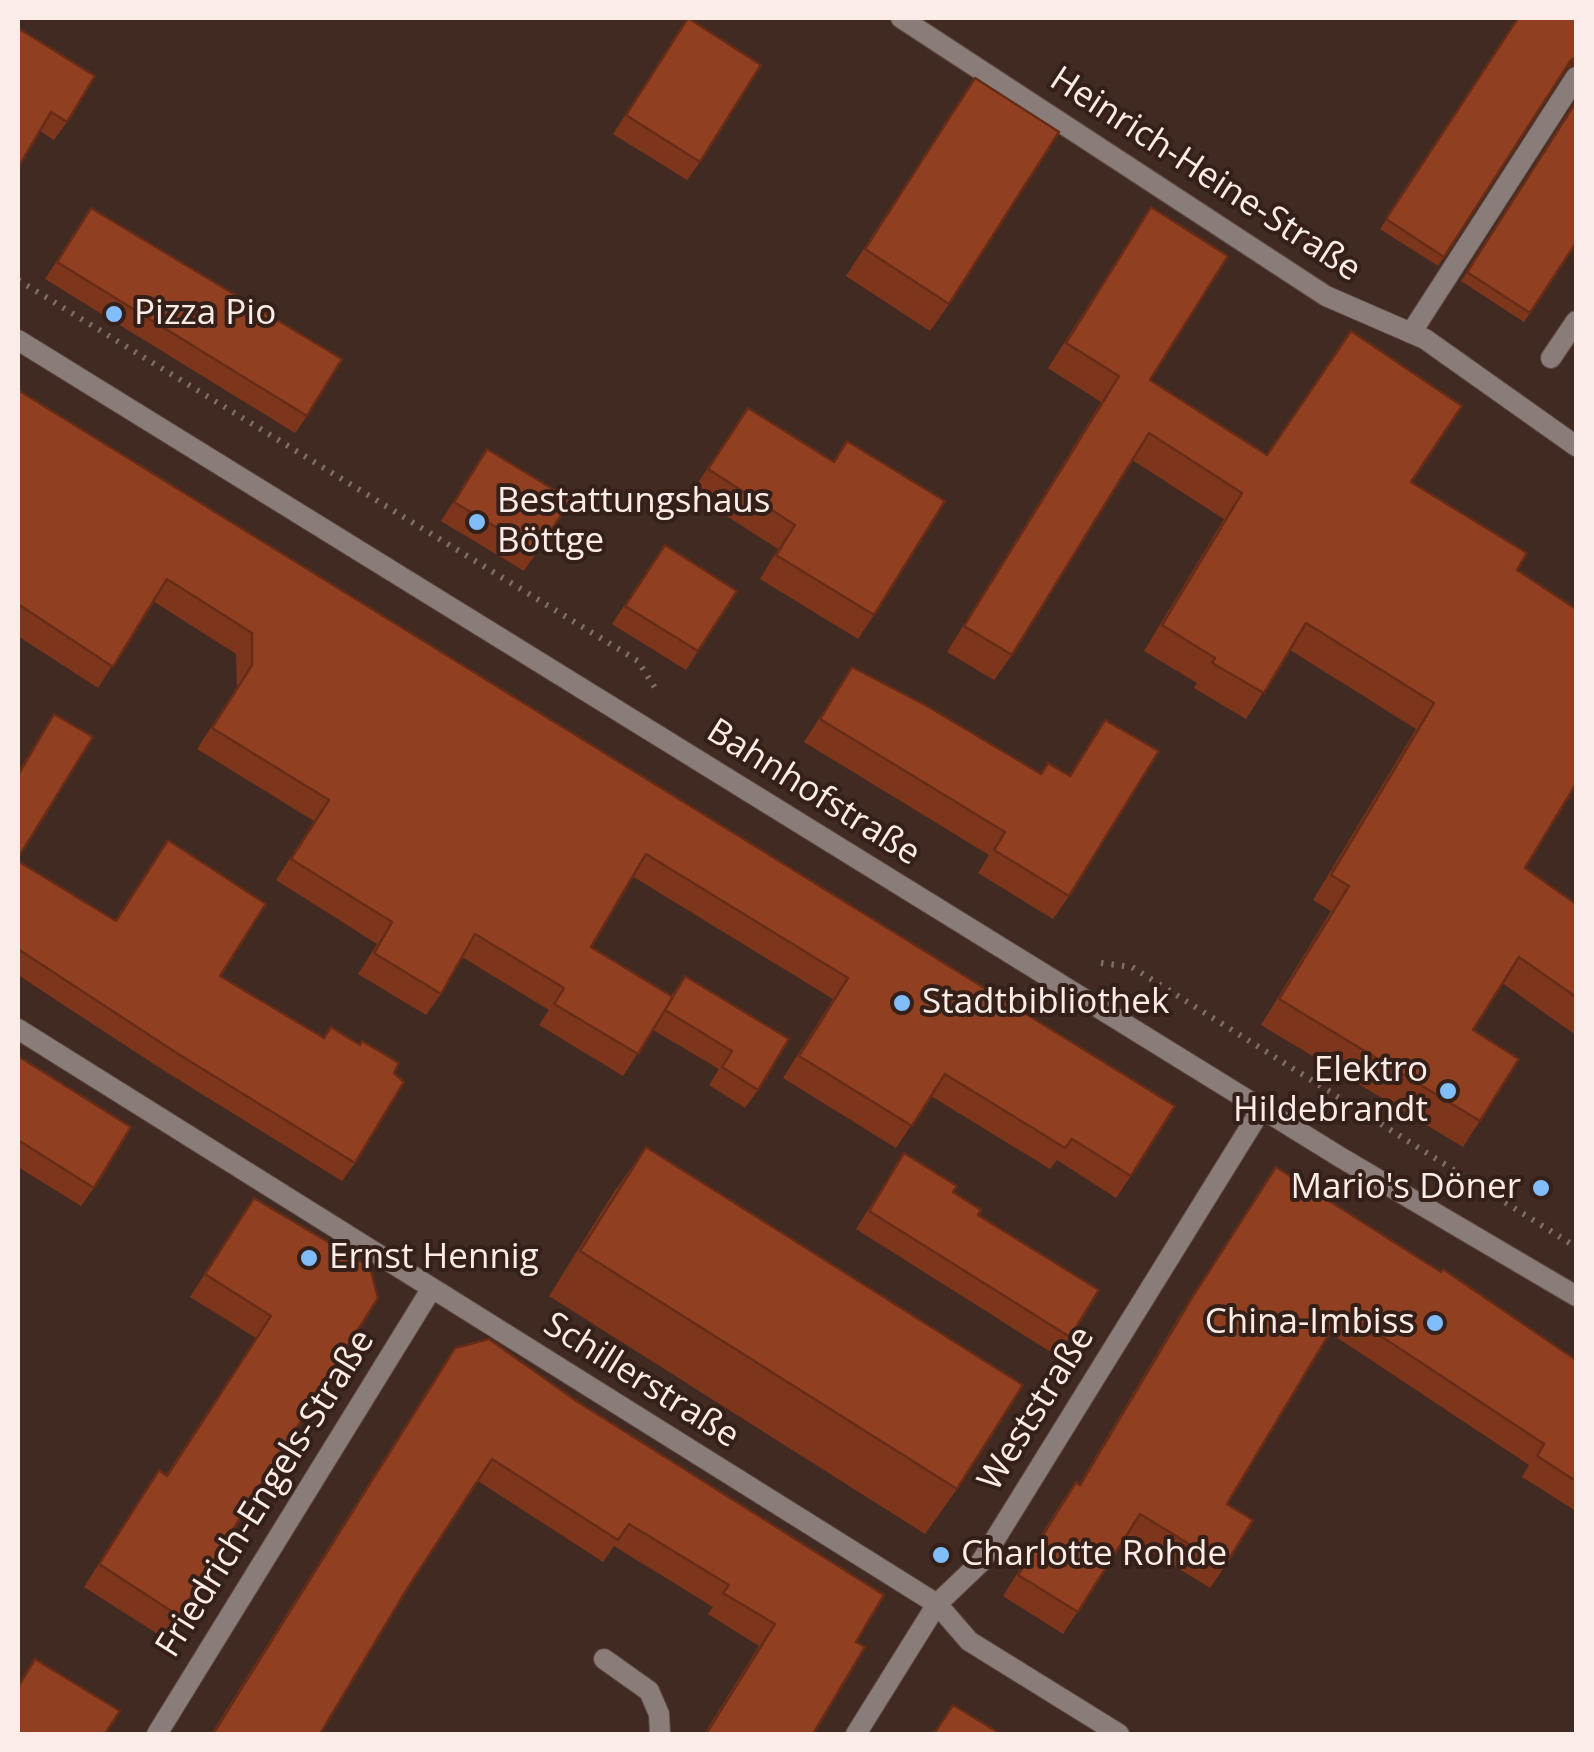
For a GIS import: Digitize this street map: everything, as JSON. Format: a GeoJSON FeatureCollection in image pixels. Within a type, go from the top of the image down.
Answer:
{"type":"FeatureCollection","features":[{"type":"Feature","properties":{"kind":"street","name":"Heinrich-Heine-Straße"},"geometry":{"type":"LineString","coordinates":[[902,18],[1326,296],[1425,339],[1576,446]]}},
{"type":"Feature","properties":{"kind":"street"},"geometry":{"type":"LineString","coordinates":[[1411,333],[1576,77]]}},
{"type":"Feature","properties":{"kind":"street"},"geometry":{"type":"LineString","coordinates":[[1551,358],[1576,321]]}},
{"type":"Feature","properties":{"kind":"street","name":"Bahnhofstraße"},"geometry":{"type":"LineString","coordinates":[[18,340],[1262,1108],[1576,1296]]}},
{"type":"Feature","properties":{"kind":"street","name":"Schillerstraße"},"geometry":{"type":"LineString","coordinates":[[18,1029],[937,1604],[968,1641],[1119,1734]]}},
{"type":"Feature","properties":{"kind":"street","name":"Weststraße"},"geometry":{"type":"LineString","coordinates":[[856,1734],[937,1604],[981,1562],[1262,1108]]}},
{"type":"Feature","properties":{"kind":"street","name":"Friedrich-Engels-Straße"},"geometry":{"type":"LineString","coordinates":[[156,1734],[432,1288]]}},
{"type":"Feature","properties":{"kind":"street"},"geometry":{"type":"LineString","coordinates":[[604,1659],[649,1691],[659,1714],[660,1734]]}},
{"type":"Feature","properties":{"kind":"path"},"geometry":{"type":"LineString","coordinates":[[18,280],[638,661],[660,697]]}},
{"type":"Feature","properties":{"kind":"path"},"geometry":{"type":"LineString","coordinates":[[1093,962],[1132,967],[1576,1247]]}},
{"type":"Feature","properties":{"kind":"building"},"geometry":{"type":"Polygon","coordinates":[[[688,18],[761,65],[700,162],[626,115],[688,18]]]}},
{"type":"Feature","properties":{"kind":"building"},"geometry":{"type":"Polygon","coordinates":[[[1518,18],[1576,18],[1576,57],[1444,257],[1386,219],[1518,18]]]}},
{"type":"Feature","properties":{"kind":"building"},"geometry":{"type":"Polygon","coordinates":[[[18,28],[95,76],[67,122],[51,112],[18,168],[18,28]]]}},
{"type":"Feature","properties":{"kind":"building"},"geometry":{"type":"Polygon","coordinates":[[[975,78],[1059,132],[949,304],[865,249],[975,78]]]}},
{"type":"Feature","properties":{"kind":"building"},"geometry":{"type":"Polygon","coordinates":[[[1576,102],[1576,243],[1530,313],[1467,272],[1576,102]]]}},
{"type":"Feature","properties":{"kind":"building"},"geometry":{"type":"Polygon","coordinates":[[[1151,207],[1228,256],[1150,380],[1267,455],[1351,331],[1462,406],[1411,482],[1527,553],[1517,570],[1576,609],[1576,784],[1525,868],[1576,904],[1576,997],[1519,957],[1473,1030],[1519,1059],[1480,1121],[1279,999],[1349,886],[1331,875],[1434,703],[1306,623],[1264,693],[1212,663],[1215,658],[1162,625],[1242,493],[1149,433],[1012,655],[964,626],[1119,376],[1066,343],[1151,207]]]}},
{"type":"Feature","properties":{"kind":"building"},"geometry":{"type":"Polygon","coordinates":[[[91,208],[342,359],[307,416],[57,262],[91,208]]]}},
{"type":"Feature","properties":{"kind":"building"},"geometry":{"type":"Polygon","coordinates":[[[18,390],[1175,1106],[1131,1176],[1072,1139],[1065,1148],[945,1074],[912,1126],[799,1056],[848,978],[646,854],[591,947],[673,997],[638,1054],[554,1004],[564,988],[475,934],[441,994],[374,953],[392,922],[291,859],[329,800],[212,728],[252,665],[252,633],[167,579],[113,667],[18,604],[18,390]]]}},
{"type":"Feature","properties":{"kind":"building"},"geometry":{"type":"Polygon","coordinates":[[[748,408],[834,462],[847,441],[945,501],[874,615],[776,555],[795,525],[708,469],[748,408]]]}},
{"type":"Feature","properties":{"kind":"building"},"geometry":{"type":"Polygon","coordinates":[[[487,449],[571,500],[537,552],[454,502],[487,449]]]}},
{"type":"Feature","properties":{"kind":"building"},"geometry":{"type":"Polygon","coordinates":[[[665,545],[737,591],[698,651],[625,606],[665,545]]]}},
{"type":"Feature","properties":{"kind":"building"},"geometry":{"type":"Polygon","coordinates":[[[852,667],[927,706],[1041,774],[1048,763],[1070,776],[1105,720],[1159,751],[1069,896],[994,850],[1005,832],[820,719],[852,667]]]}},
{"type":"Feature","properties":{"kind":"building"},"geometry":{"type":"Polygon","coordinates":[[[54,714],[93,737],[18,858],[18,775],[54,714]]]}},
{"type":"Feature","properties":{"kind":"building"},"geometry":{"type":"Polygon","coordinates":[[[168,840],[266,904],[220,976],[324,1038],[331,1027],[399,1063],[394,1073],[404,1082],[355,1163],[18,949],[18,861],[116,921],[168,840]]]}},
{"type":"Feature","properties":{"kind":"building"},"geometry":{"type":"Polygon","coordinates":[[[685,976],[789,1039],[758,1090],[722,1067],[732,1051],[665,1010],[685,976]]]}},
{"type":"Feature","properties":{"kind":"building"},"geometry":{"type":"Polygon","coordinates":[[[18,1056],[131,1127],[94,1188],[18,1140],[18,1056]]]}},
{"type":"Feature","properties":{"kind":"building"},"geometry":{"type":"Polygon","coordinates":[[[646,1147],[1023,1385],[957,1489],[580,1251],[646,1147]]]}},
{"type":"Feature","properties":{"kind":"building"},"geometry":{"type":"Polygon","coordinates":[[[904,1153],[957,1186],[953,1192],[981,1210],[978,1215],[1099,1290],[1070,1337],[869,1211],[904,1153]]]}},
{"type":"Feature","properties":{"kind":"building"},"geometry":{"type":"Polygon","coordinates":[[[1276,1167],[1441,1272],[1443,1269],[1576,1360],[1576,1481],[1537,1456],[1544,1444],[1343,1311],[1227,1504],[1253,1520],[1225,1566],[1140,1514],[1078,1612],[1018,1575],[1076,1482],[1080,1485],[1276,1167]]]}},
{"type":"Feature","properties":{"kind":"building"},"geometry":{"type":"Polygon","coordinates":[[[254,1198],[370,1267],[378,1298],[179,1616],[99,1564],[159,1470],[167,1476],[271,1316],[205,1274],[254,1198]]]}},
{"type":"Feature","properties":{"kind":"building"},"geometry":{"type":"Polygon","coordinates":[[[489,1339],[578,1402],[884,1595],[856,1642],[865,1647],[813,1734],[706,1734],[775,1624],[723,1593],[729,1585],[629,1524],[618,1540],[492,1459],[407,1589],[320,1734],[213,1734],[455,1348],[489,1339]]]}},
{"type":"Feature","properties":{"kind":"building"},"geometry":{"type":"Polygon","coordinates":[[[35,1659],[120,1711],[105,1734],[18,1734],[18,1687],[35,1659]]]}},
{"type":"Feature","properties":{"kind":"building"},"geometry":{"type":"Polygon","coordinates":[[[953,1705],[1001,1734],[934,1734],[953,1705]]]}},
{"type":"Feature","properties":{"kind":"place","name":"Pizza Pio"},"geometry":{"type":"Point","coordinates":[114,314]}},
{"type":"Feature","properties":{"kind":"place","name":"Bestattungshaus Böttge"},"geometry":{"type":"Point","coordinates":[477,522]}},
{"type":"Feature","properties":{"kind":"place","name":"Stadtbibliothek"},"geometry":{"type":"Point","coordinates":[902,1003]}},
{"type":"Feature","properties":{"kind":"place","name":"Elektro Hildebrandt"},"geometry":{"type":"Point","coordinates":[1448,1091]}},
{"type":"Feature","properties":{"kind":"place","name":"Mario's Döner"},"geometry":{"type":"Point","coordinates":[1541,1188]}},
{"type":"Feature","properties":{"kind":"place","name":"Ernst Hennig"},"geometry":{"type":"Point","coordinates":[309,1258]}},
{"type":"Feature","properties":{"kind":"place","name":"China-Imbiss"},"geometry":{"type":"Point","coordinates":[1435,1323]}},
{"type":"Feature","properties":{"kind":"place","name":"Charlotte Rohde"},"geometry":{"type":"Point","coordinates":[941,1555]}}]}
